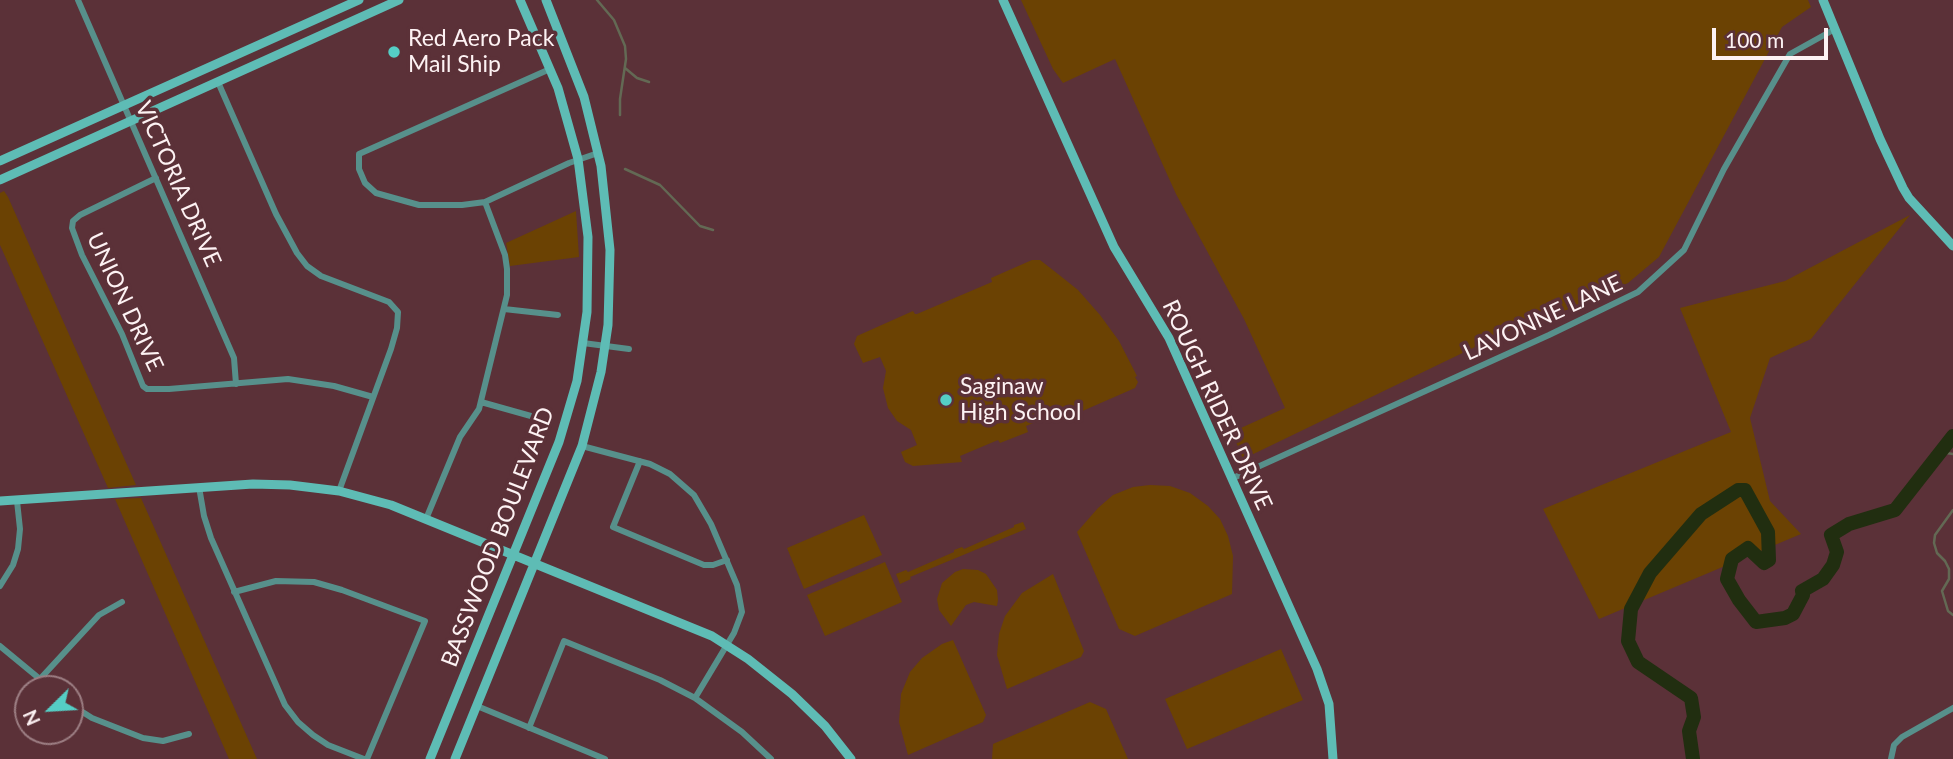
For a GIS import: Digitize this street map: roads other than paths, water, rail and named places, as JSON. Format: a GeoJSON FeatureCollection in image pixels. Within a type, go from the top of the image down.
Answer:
{"type":"FeatureCollection","features":[{"type":"Feature","properties":{"kind":"main road"},"geometry":{"type":"LineString","coordinates":[[0,161],[359,0]]}},
{"type":"Feature","properties":{"kind":"main road"},"geometry":{"type":"LineString","coordinates":[[0,180],[400,0]]}},
{"type":"Feature","properties":{"kind":"main road","name":"BASSWOOD BOULEVARD"},"geometry":{"type":"LineString","coordinates":[[430,759],[515,555],[564,428],[577,381],[587,312],[589,258],[578,159],[564,106],[520,0]]}},
{"type":"Feature","properties":{"kind":"main road","name":"BASSWOOD BOULEVARD"},"geometry":{"type":"LineString","coordinates":[[455,759],[582,446],[595,401],[605,346],[610,301],[606,195],[584,97],[546,0]]}},
{"type":"Feature","properties":{"kind":"main road","name":"ROUGH RIDER DRIVE"},"geometry":{"type":"LineString","coordinates":[[1003,0],[1114,247],[1169,338],[1322,681],[1331,715],[1333,759]]}},
{"type":"Feature","properties":{"kind":"main road"},"geometry":{"type":"LineString","coordinates":[[1823,0],[1903,188],[1953,246]]}},
{"type":"Feature","properties":{"kind":"main road"},"geometry":{"type":"LineString","coordinates":[[0,501],[200,487],[290,485],[339,491],[391,505],[681,622],[728,645],[792,694],[825,726],[851,759]]}},
{"type":"Feature","properties":{"kind":"street","name":"VICTORIA DRIVE"},"geometry":{"type":"LineString","coordinates":[[78,0],[234,358],[236,384]]}},
{"type":"Feature","properties":{"kind":"street","name":"LAVONNE LANE"},"geometry":{"type":"LineString","coordinates":[[1231,479],[1638,292],[1684,250],[1724,169],[1790,54],[1835,29]]}},
{"type":"Feature","properties":{"kind":"street"},"geometry":{"type":"LineString","coordinates":[[550,69],[359,154],[359,169],[365,183],[376,193],[419,205],[462,205],[485,202],[578,159],[598,153]]}},
{"type":"Feature","properties":{"kind":"street"},"geometry":{"type":"LineString","coordinates":[[218,82],[276,214],[307,266],[321,276],[389,302],[397,308],[397,328],[339,491]]}},
{"type":"Feature","properties":{"kind":"street","name":"UNION DRIVE"},"geometry":{"type":"LineString","coordinates":[[156,178],[75,218],[72,228],[82,255],[122,334],[143,386],[155,389],[297,380],[334,386],[373,397]]}},
{"type":"Feature","properties":{"kind":"street"},"geometry":{"type":"LineString","coordinates":[[426,519],[460,437],[476,415],[481,402],[504,309],[507,268],[500,239],[485,202]]}},
{"type":"Feature","properties":{"kind":"street"},"geometry":{"type":"LineString","coordinates":[[504,309],[558,314]]}},
{"type":"Feature","properties":{"kind":"street"},"geometry":{"type":"LineString","coordinates":[[583,343],[629,349]]}},
{"type":"Feature","properties":{"kind":"street"},"geometry":{"type":"LineString","coordinates":[[481,402],[538,418]]}},
{"type":"Feature","properties":{"kind":"street"},"geometry":{"type":"LineString","coordinates":[[582,446],[640,461],[670,474],[694,495],[727,560],[742,604],[740,620],[695,698]]}},
{"type":"Feature","properties":{"kind":"street"},"geometry":{"type":"LineString","coordinates":[[640,461],[613,527],[704,565],[727,560]]}},
{"type":"Feature","properties":{"kind":"street"},"geometry":{"type":"LineString","coordinates":[[200,487],[206,527],[234,592],[279,693],[291,714],[321,741],[366,759],[425,621],[314,582],[276,582],[234,592]]}},
{"type":"Feature","properties":{"kind":"street"},"geometry":{"type":"LineString","coordinates":[[0,586],[13,565],[18,549],[20,528],[17,501]]}},
{"type":"Feature","properties":{"kind":"street"},"geometry":{"type":"LineString","coordinates":[[44,675],[99,615],[122,602]]}},
{"type":"Feature","properties":{"kind":"street"},"geometry":{"type":"LineString","coordinates":[[528,729],[564,641],[660,680],[695,698],[728,720],[771,759]]}},
{"type":"Feature","properties":{"kind":"street"},"geometry":{"type":"LineString","coordinates":[[0,646],[35,675]]}},
{"type":"Feature","properties":{"kind":"street"},"geometry":{"type":"LineString","coordinates":[[477,706],[605,759]]}},
{"type":"Feature","properties":{"kind":"street"},"geometry":{"type":"LineString","coordinates":[[1891,759],[1894,745],[1902,737],[1953,708]]}},
{"type":"Feature","properties":{"kind":"street"},"geometry":{"type":"LineString","coordinates":[[84,713],[143,738],[163,741],[189,734]]}},
{"type":"Feature","properties":{"kind":"waterway"},"geometry":{"type":"LineString","coordinates":[[597,0],[614,20],[625,46],[620,115]]}},
{"type":"Feature","properties":{"kind":"waterway"},"geometry":{"type":"LineString","coordinates":[[625,68],[637,78],[649,82]]}},
{"type":"Feature","properties":{"kind":"waterway"},"geometry":{"type":"LineString","coordinates":[[625,169],[660,185],[700,226],[713,230]]}},
{"type":"Feature","properties":{"kind":"waterway"},"geometry":{"type":"LineString","coordinates":[[1693,759],[1689,731],[1694,717],[1691,698],[1638,662],[1628,641],[1631,609],[1650,573],[1701,514],[1738,490],[1745,490],[1768,532],[1769,560],[1764,563],[1748,548],[1732,559],[1727,579],[1756,622],[1785,618],[1793,614],[1803,595],[1802,591],[1823,579],[1833,565],[1837,552],[1831,535],[1849,524],[1895,510],[1953,436]]}},
{"type":"Feature","properties":{"kind":"waterway"},"geometry":{"type":"LineString","coordinates":[[1940,452],[1953,454]]}},
{"type":"Feature","properties":{"kind":"waterway"},"geometry":{"type":"LineString","coordinates":[[1953,510],[1935,535],[1934,543],[1937,553],[1949,569],[1949,579],[1942,591],[1948,611],[1953,615]]}},
{"type":"Feature","properties":{"kind":"place","name":"Red Aero Pack Mail Ship"},"geometry":{"type":"Point","coordinates":[394,52]}},
{"type":"Feature","properties":{"kind":"place","name":"Saginaw High School"},"geometry":{"type":"Point","coordinates":[946,400]}}]}
